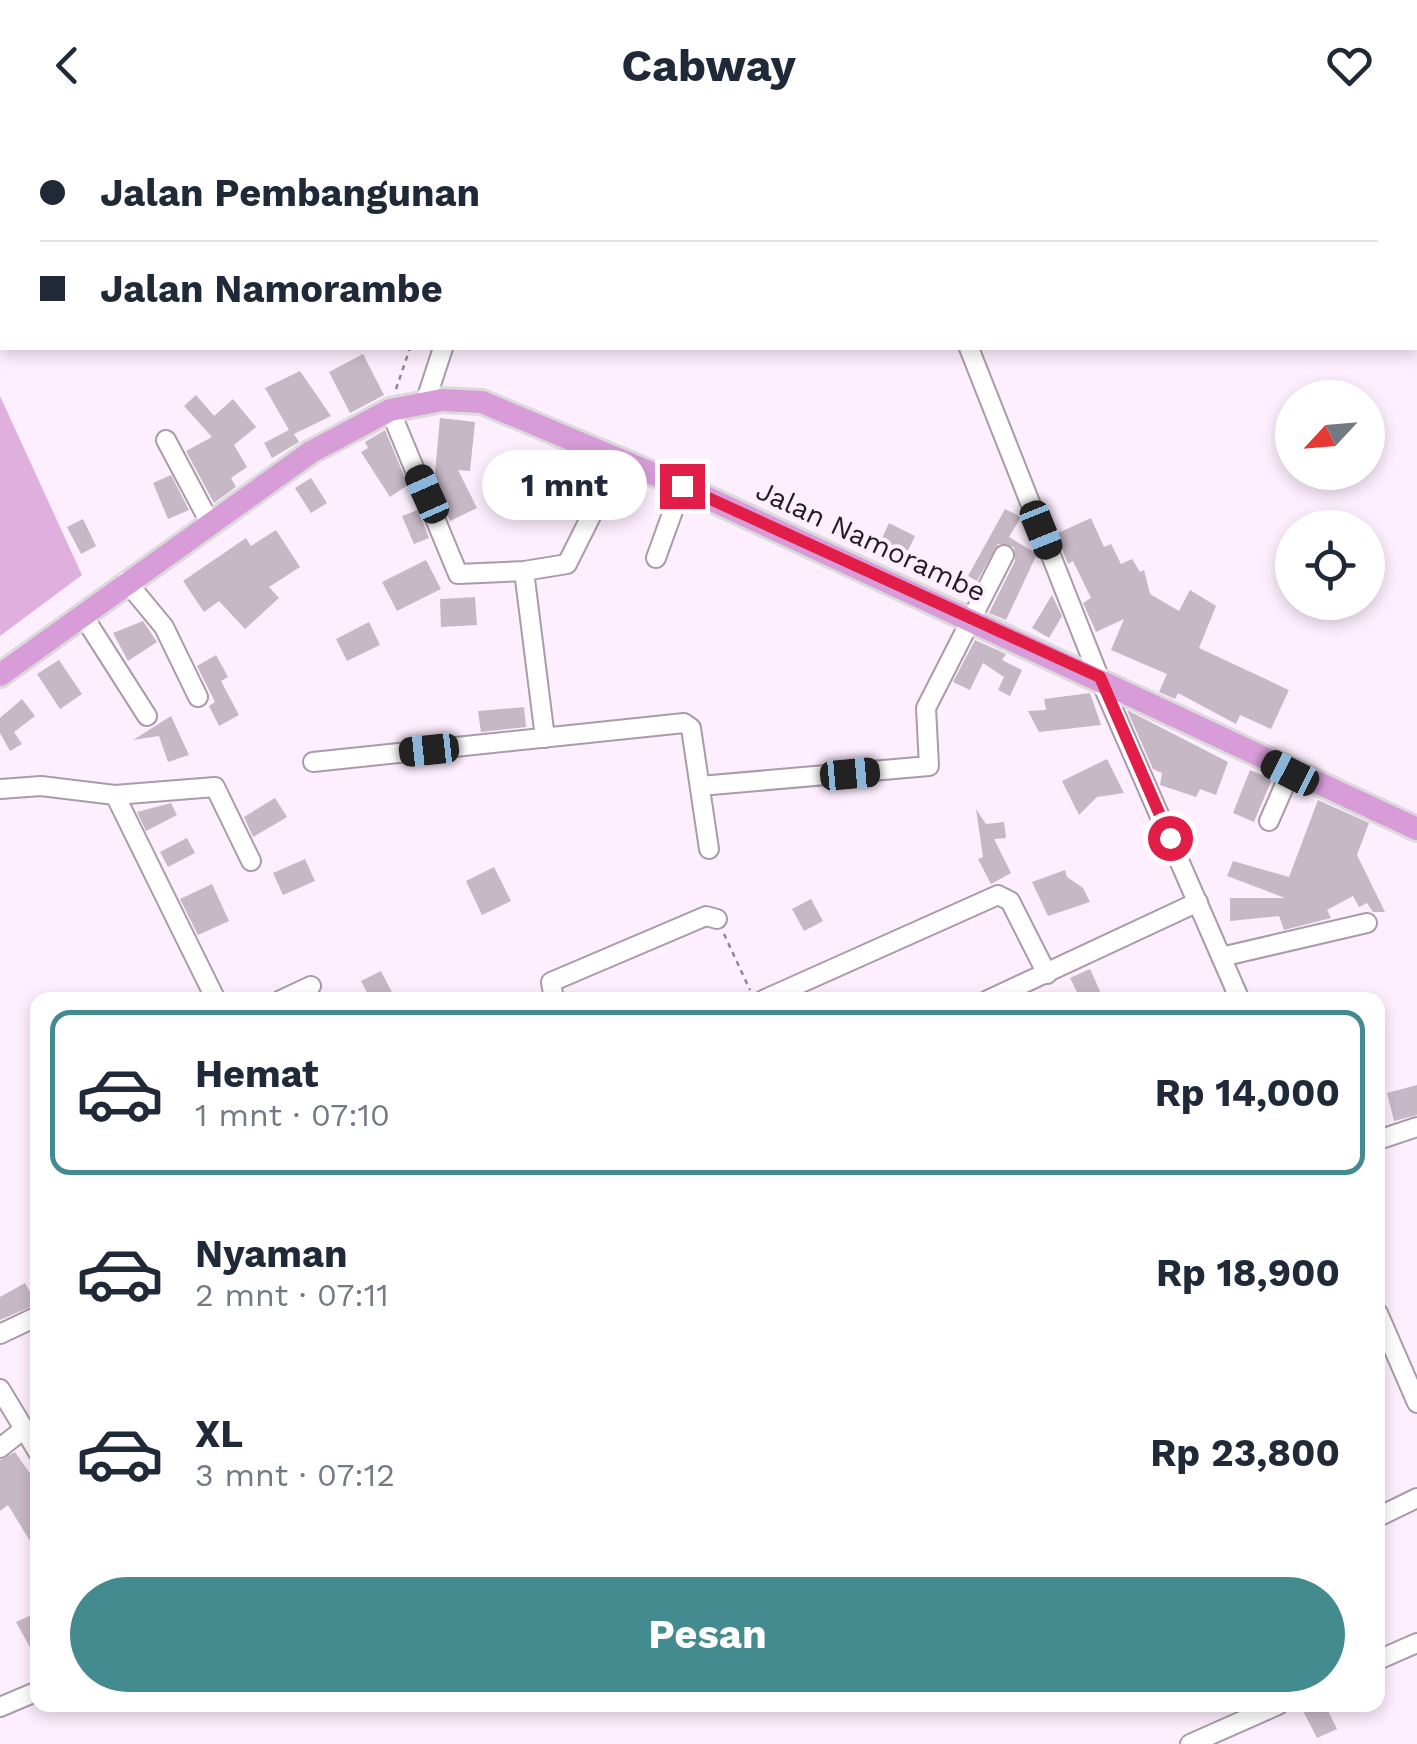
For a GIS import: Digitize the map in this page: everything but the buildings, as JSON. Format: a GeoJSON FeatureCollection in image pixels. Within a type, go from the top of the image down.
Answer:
{"type":"FeatureCollection","features":[{"type":"Feature","properties":{"kind":"main road","name":"Jalan Namorambe"},"geometry":{"type":"LineString","coordinates":[[0,675],[280,470],[390,410],[425,403],[482,402],[682,486],[968,620],[1100,677],[1290,773],[1417,828]]}},
{"type":"Feature","properties":{"kind":"street"},"geometry":{"type":"LineString","coordinates":[[425,403],[442,350]]}},
{"type":"Feature","properties":{"kind":"street"},"geometry":{"type":"LineString","coordinates":[[970,350],[1100,677],[1237,992]]}},
{"type":"Feature","properties":{"kind":"street"},"geometry":{"type":"LineString","coordinates":[[390,410],[454,572],[524,572],[560,566],[571,559],[619,460]]}},
{"type":"Feature","properties":{"kind":"street"},"geometry":{"type":"LineString","coordinates":[[166,440],[209,521]]}},
{"type":"Feature","properties":{"kind":"street"},"geometry":{"type":"LineString","coordinates":[[656,558],[682,486]]}},
{"type":"Feature","properties":{"kind":"street"},"geometry":{"type":"LineString","coordinates":[[700,786],[929,766],[926,708],[1004,554]]}},
{"type":"Feature","properties":{"kind":"street"},"geometry":{"type":"LineString","coordinates":[[524,572],[544,738]]}},
{"type":"Feature","properties":{"kind":"street"},"geometry":{"type":"LineString","coordinates":[[126,581],[164,626],[198,697]]}},
{"type":"Feature","properties":{"kind":"street"},"geometry":{"type":"LineString","coordinates":[[82,614],[147,716]]}},
{"type":"Feature","properties":{"kind":"street"},"geometry":{"type":"LineString","coordinates":[[313,762],[684,723],[691,728],[708,850]]}},
{"type":"Feature","properties":{"kind":"street"},"geometry":{"type":"LineString","coordinates":[[1269,821],[1290,773]]}},
{"type":"Feature","properties":{"kind":"street"},"geometry":{"type":"LineString","coordinates":[[0,789],[41,786],[115,795],[215,787],[251,861]]}},
{"type":"Feature","properties":{"kind":"street"},"geometry":{"type":"LineString","coordinates":[[115,795],[212,992]]}},
{"type":"Feature","properties":{"kind":"street"},"geometry":{"type":"LineString","coordinates":[[781,992],[998,895],[1010,901],[1047,974]]}},
{"type":"Feature","properties":{"kind":"street"},"geometry":{"type":"LineString","coordinates":[[1006,992],[1198,902]]}},
{"type":"Feature","properties":{"kind":"street"},"geometry":{"type":"LineString","coordinates":[[553,992],[551,982],[706,916],[717,919]]}},
{"type":"Feature","properties":{"kind":"street"},"geometry":{"type":"LineString","coordinates":[[1222,957],[1367,923]]}},
{"type":"Feature","properties":{"kind":"street"},"geometry":{"type":"LineString","coordinates":[[298,992],[311,986]]}},
{"type":"Feature","properties":{"kind":"street"},"geometry":{"type":"LineString","coordinates":[[1385,1138],[1417,1127]]}},
{"type":"Feature","properties":{"kind":"street"},"geometry":{"type":"LineString","coordinates":[[0,1334],[30,1320]]}},
{"type":"Feature","properties":{"kind":"street"},"geometry":{"type":"LineString","coordinates":[[1385,1329],[1417,1403]]}},
{"type":"Feature","properties":{"kind":"street"},"geometry":{"type":"LineString","coordinates":[[0,1389],[30,1439]]}},
{"type":"Feature","properties":{"kind":"street"},"geometry":{"type":"LineString","coordinates":[[0,1448],[24,1429]]}},
{"type":"Feature","properties":{"kind":"street"},"geometry":{"type":"LineString","coordinates":[[1385,1513],[1417,1498]]}},
{"type":"Feature","properties":{"kind":"street"},"geometry":{"type":"LineString","coordinates":[[1385,1657],[1417,1643]]}},
{"type":"Feature","properties":{"kind":"street"},"geometry":{"type":"LineString","coordinates":[[0,1707],[30,1694]]}},
{"type":"Feature","properties":{"kind":"street"},"geometry":{"type":"LineString","coordinates":[[1190,1744],[1262,1712]]}},
{"type":"Feature","properties":{"kind":"path"},"geometry":{"type":"LineString","coordinates":[[390,410],[409,350]]}},
{"type":"Feature","properties":{"kind":"path"},"geometry":{"type":"LineString","coordinates":[[717,919],[751,992]]}},
{"type":"Feature","properties":{"kind":"shaded area"},"geometry":{"type":"Polygon","coordinates":[[[0,396],[82,575],[0,636],[0,396]]]}},
{"type":"Feature","properties":{"kind":"route"},"geometry":{"type":"LineString","coordinates":[[682,486],[968,620],[1100,677],[1170,838]]}}]}
